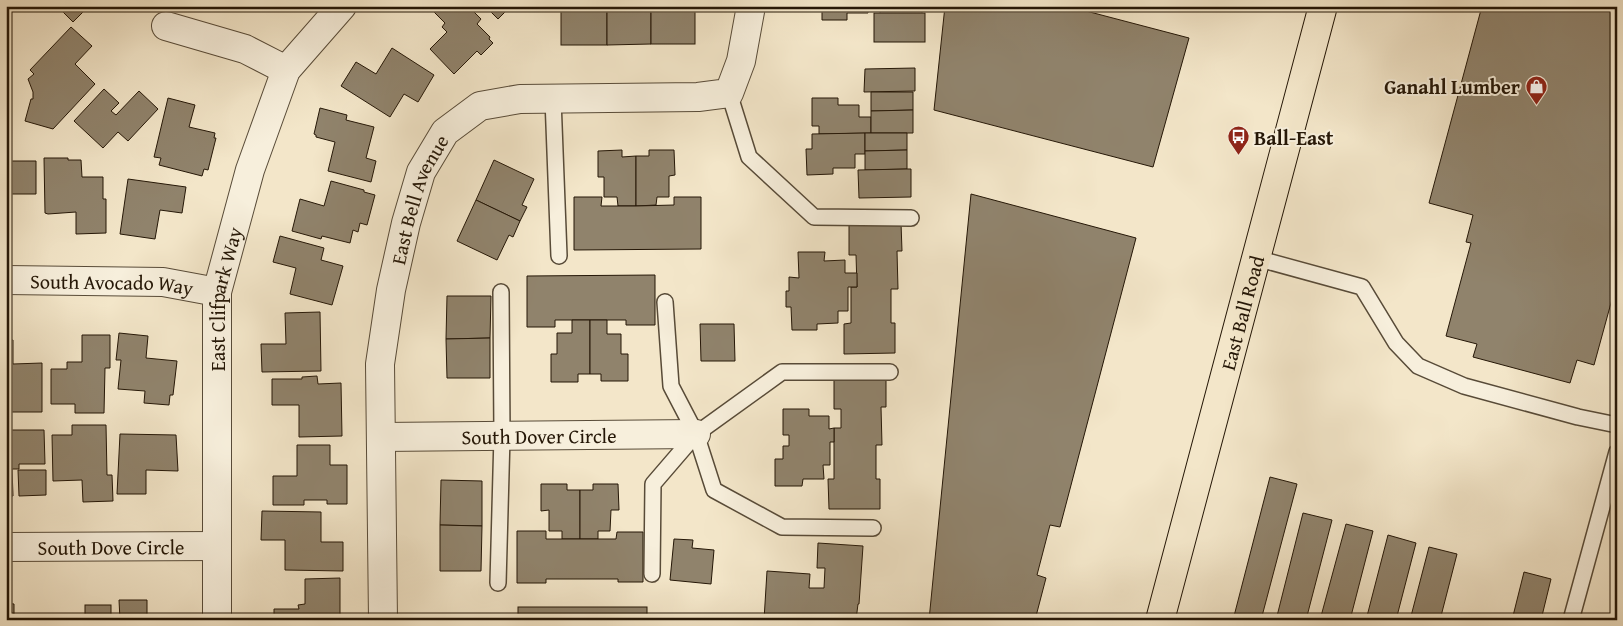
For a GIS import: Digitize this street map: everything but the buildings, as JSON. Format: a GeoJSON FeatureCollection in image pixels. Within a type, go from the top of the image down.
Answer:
{"type":"FeatureCollection","features":[{"type":"Feature","properties":{"kind":"main road","name":"East Ball Road"},"geometry":{"type":"LineString","coordinates":[[1160,620],[1324,6]]}},
{"type":"Feature","properties":{"kind":"street","name":"East Clifpark Way"},"geometry":{"type":"LineString","coordinates":[[217,620],[217,292],[250,170],[286,70],[342,6]]}},
{"type":"Feature","properties":{"kind":"street"},"geometry":{"type":"LineString","coordinates":[[729,93],[741,61],[751,6]]}},
{"type":"Feature","properties":{"kind":"street"},"geometry":{"type":"LineString","coordinates":[[166,26],[245,49],[286,70]]}},
{"type":"Feature","properties":{"kind":"street","name":"East Bell Avenue"},"geometry":{"type":"LineString","coordinates":[[383,620],[380,364],[391,290],[406,223],[421,172],[445,132],[480,106],[520,99],[698,97],[729,93]]}},
{"type":"Feature","properties":{"kind":"street","name":"South Avocado Way"},"geometry":{"type":"LineString","coordinates":[[6,280],[163,282],[217,292]]}},
{"type":"Feature","properties":{"kind":"street","name":"South Dover Circle"},"geometry":{"type":"LineString","coordinates":[[380,437],[696,434]]}},
{"type":"Feature","properties":{"kind":"street","name":"South Dove Circle"},"geometry":{"type":"LineString","coordinates":[[6,548],[216,546]]}},
{"type":"Feature","properties":{"kind":"lane"},"geometry":{"type":"LineString","coordinates":[[729,93],[749,157],[814,217],[911,218]]}},
{"type":"Feature","properties":{"kind":"lane"},"geometry":{"type":"LineString","coordinates":[[553,99],[558,256]]}},
{"type":"Feature","properties":{"kind":"lane"},"geometry":{"type":"LineString","coordinates":[[1256,258],[1362,287],[1396,343],[1418,366],[1464,386],[1617,426]]}},
{"type":"Feature","properties":{"kind":"lane"},"geometry":{"type":"LineString","coordinates":[[498,582],[502,436],[501,292]]}},
{"type":"Feature","properties":{"kind":"lane"},"geometry":{"type":"LineString","coordinates":[[665,302],[671,386],[696,434],[714,490],[782,527],[873,528]]}},
{"type":"Feature","properties":{"kind":"lane"},"geometry":{"type":"LineString","coordinates":[[652,574],[653,484],[696,434],[782,372],[890,372]]}},
{"type":"Feature","properties":{"kind":"lane"},"geometry":{"type":"LineString","coordinates":[[1571,620],[1617,452]]}},
{"type":"Feature","properties":{"kind":"place","name":"Ganahl Lumber"},"geometry":{"type":"Point","coordinates":[1536,105]}},
{"type":"Feature","properties":{"kind":"place","name":"Ball-East"},"geometry":{"type":"Point","coordinates":[1238,156]}}]}
